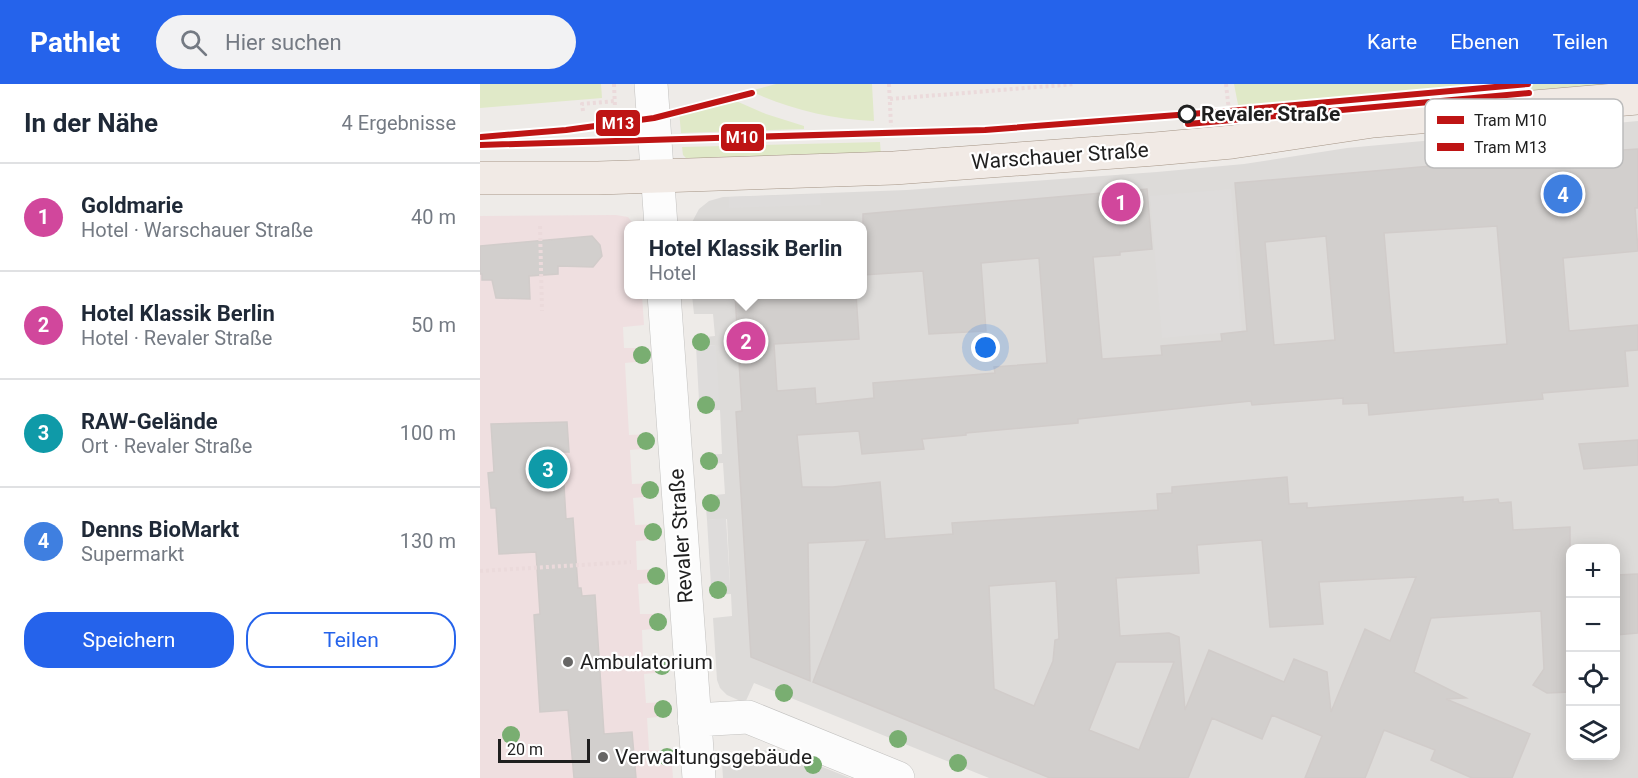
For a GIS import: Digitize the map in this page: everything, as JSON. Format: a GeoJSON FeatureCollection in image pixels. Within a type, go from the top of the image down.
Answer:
{"type":"FeatureCollection","features":[{"type":"Feature","properties":{"kind":"main road","name":"Warschauer Straße"},"geometry":{"type":"LineString","coordinates":[[1623,99],[1638,98]]}},
{"type":"Feature","properties":{"kind":"main road","name":"Warschauer Straße"},"geometry":{"type":"LineString","coordinates":[[480,178],[658,176],[894,168],[1155,150],[1232,142],[1373,121],[1425,116]]}},
{"type":"Feature","properties":{"kind":"street"},"geometry":{"type":"LineString","coordinates":[[651,84],[661,221]]}},
{"type":"Feature","properties":{"kind":"street","name":"Revaler Straße"},"geometry":{"type":"LineString","coordinates":[[664,299],[699,778]]}},
{"type":"Feature","properties":{"kind":"street"},"geometry":{"type":"LineString","coordinates":[[694,720],[748,717],[898,778]]}},
{"type":"Feature","properties":{"kind":"path"},"geometry":{"type":"LineString","coordinates":[[614,84],[615,108]]}},
{"type":"Feature","properties":{"kind":"path"},"geometry":{"type":"LineString","coordinates":[[889,84],[891,126]]}},
{"type":"Feature","properties":{"kind":"path"},"geometry":{"type":"LineString","coordinates":[[890,99],[1075,84]]}},
{"type":"Feature","properties":{"kind":"path"},"geometry":{"type":"LineString","coordinates":[[1226,84],[1228,103]]}},
{"type":"Feature","properties":{"kind":"path"},"geometry":{"type":"LineString","coordinates":[[583,111],[582,104],[615,101]]}},
{"type":"Feature","properties":{"kind":"path"},"geometry":{"type":"LineString","coordinates":[[540,226],[542,311]]}},
{"type":"Feature","properties":{"kind":"path"},"geometry":{"type":"LineString","coordinates":[[480,571],[631,562]]}},
{"type":"Feature","properties":{"kind":"shaded area"},"geometry":{"type":"Polygon","coordinates":[[[1638,121],[1638,778],[989,778],[754,683],[745,703],[727,695],[720,688],[717,680],[713,618],[732,616],[731,594],[711,595],[711,586],[730,584],[727,519],[707,520],[705,496],[725,494],[723,463],[703,464],[703,455],[722,454],[720,410],[700,411],[699,401],[718,400],[715,345],[696,346],[695,338],[715,336],[713,314],[694,314],[692,299],[867,299],[867,221],[693,221],[699,209],[709,201],[723,197],[907,190],[1244,164],[1347,148],[1425,141],[1425,168],[1623,168],[1623,122],[1638,121]]]}},
{"type":"Feature","properties":{"kind":"shaded area"},"geometry":{"type":"Polygon","coordinates":[[[1231,189],[1242,331],[1162,338],[1150,196],[1231,189]]]}},
{"type":"Feature","properties":{"kind":"shaded area"},"geometry":{"type":"Polygon","coordinates":[[[820,194],[821,205],[729,208],[729,197],[820,194]]]}},
{"type":"Feature","properties":{"kind":"shaded area"},"geometry":{"type":"Polygon","coordinates":[[[616,215],[628,217],[631,221],[624,221],[624,299],[642,299],[644,325],[623,327],[624,348],[646,348],[647,361],[625,363],[629,435],[651,434],[652,448],[630,450],[632,484],[654,483],[655,496],[633,498],[635,525],[657,524],[658,539],[636,541],[637,570],[660,569],[660,582],[638,584],[640,614],[662,614],[663,628],[642,630],[643,659],[665,658],[666,672],[644,674],[646,703],[668,702],[668,716],[647,718],[649,750],[671,751],[673,778],[480,778],[480,216],[616,215]]]}},
{"type":"Feature","properties":{"kind":"shaded area"},"geometry":{"type":"Polygon","coordinates":[[[716,345],[719,400],[699,401],[696,346],[716,345]]]}},
{"type":"Feature","properties":{"kind":"shaded area"},"geometry":{"type":"Polygon","coordinates":[[[726,518],[730,584],[711,586],[707,520],[726,518]]]}},
{"type":"Feature","properties":{"kind":"shaded area"},"geometry":{"type":"Polygon","coordinates":[[[775,748],[850,778],[723,778],[723,759],[775,748]]]}},
{"type":"Feature","properties":{"kind":"green space"},"geometry":{"type":"Polygon","coordinates":[[[480,84],[601,84],[602,98],[480,108],[480,84]]]}},
{"type":"Feature","properties":{"kind":"green space"},"geometry":{"type":"Polygon","coordinates":[[[776,84],[872,84],[874,121],[810,112],[750,91],[776,84]]]}},
{"type":"Feature","properties":{"kind":"green space"},"geometry":{"type":"Polygon","coordinates":[[[1234,84],[1613,84],[1458,99],[1425,99],[1425,102],[1241,120],[1234,84]]]}},
{"type":"Feature","properties":{"kind":"green space"},"geometry":{"type":"Polygon","coordinates":[[[727,97],[766,114],[804,126],[804,129],[681,133],[679,110],[727,97]]]}},
{"type":"Feature","properties":{"kind":"green space"},"geometry":{"type":"Polygon","coordinates":[[[880,142],[881,155],[688,160],[683,155],[682,147],[880,142]]]}},
{"type":"Feature","properties":{"kind":"building"},"geometry":{"type":"Polygon","coordinates":[[[1638,149],[1638,208],[1635,208],[1638,251],[1563,258],[1569,331],[1638,325],[1638,350],[1625,351],[1628,386],[1542,393],[1543,399],[1369,415],[1368,403],[1343,404],[1343,398],[1252,405],[1251,401],[1078,419],[1078,423],[966,433],[966,435],[922,439],[924,449],[862,454],[859,431],[797,435],[802,487],[833,487],[880,482],[885,539],[953,534],[952,523],[1158,510],[1157,494],[1172,493],[1172,487],[1287,477],[1289,504],[1307,503],[1307,508],[1463,497],[1463,502],[1498,499],[1499,503],[1511,502],[1513,530],[1570,527],[1570,544],[1566,544],[1566,692],[1547,693],[1533,685],[1544,669],[1541,611],[1431,618],[1414,672],[1466,698],[1446,699],[1530,734],[1512,778],[1472,778],[1431,760],[1435,750],[1384,730],[1365,778],[1305,778],[1322,736],[1272,715],[1262,739],[1212,718],[1188,778],[1050,778],[813,682],[867,540],[808,543],[810,681],[751,657],[736,412],[742,411],[735,299],[856,299],[859,339],[774,344],[777,391],[815,388],[816,404],[874,398],[873,383],[995,373],[994,367],[1047,363],[1039,258],[981,263],[986,331],[929,334],[923,271],[867,275],[867,221],[863,221],[863,214],[1147,189],[1152,249],[1093,257],[1102,359],[1162,355],[1161,346],[1222,341],[1221,334],[1247,331],[1235,183],[1425,167],[1623,168],[1623,150],[1638,149]],[[1497,226],[1384,233],[1394,353],[1507,344],[1497,226]],[[1326,236],[1265,242],[1274,345],[1335,340],[1326,236]],[[1262,540],[1197,545],[1199,573],[1116,578],[1120,636],[1169,633],[1179,637],[1185,710],[1209,650],[1284,682],[1294,659],[1327,672],[1331,712],[1365,629],[1390,641],[1416,577],[1319,582],[1323,624],[1270,627],[1262,540]],[[1056,581],[989,586],[994,689],[1034,706],[1053,661],[1055,640],[1059,639],[1056,581]],[[1116,662],[1089,730],[1139,750],[1174,662],[1116,662]]]}},
{"type":"Feature","properties":{"kind":"building"},"geometry":{"type":"Polygon","coordinates":[[[592,236],[600,245],[602,256],[593,267],[558,266],[558,274],[529,276],[530,299],[496,298],[492,280],[482,280],[480,246],[592,236]]]}},
{"type":"Feature","properties":{"kind":"building"},"geometry":{"type":"Polygon","coordinates":[[[567,422],[569,452],[562,452],[566,519],[573,518],[578,588],[581,588],[582,596],[595,595],[604,734],[632,732],[636,778],[574,778],[568,710],[540,712],[534,615],[540,614],[536,552],[499,554],[496,508],[491,508],[488,473],[494,472],[491,424],[567,422]]]}},
{"type":"Feature","properties":{"kind":"building"},"geometry":{"type":"Polygon","coordinates":[[[1638,440],[1638,465],[1584,469],[1579,444],[1638,440]]]}},
{"type":"Feature","properties":{"kind":"building"},"geometry":{"type":"Polygon","coordinates":[[[1638,574],[1638,633],[1620,635],[1620,575],[1638,574]]]}},
{"type":"Feature","properties":{"kind":"tram line","name":"M10"},"geometry":{"type":"LineString","coordinates":[[480,145],[985,130],[1528,84]]}},
{"type":"Feature","properties":{"kind":"tram line","name":"M13"},"geometry":{"type":"LineString","coordinates":[[481,137],[566,130],[654,118],[752,93]]}},
{"type":"Feature","properties":{"kind":"tram line","name":"M13"},"geometry":{"type":"LineString","coordinates":[[1463,99],[1529,93]]}},
{"type":"Feature","properties":{"kind":"tram line","name":"M13"},"geometry":{"type":"LineString","coordinates":[[1188,124],[1425,102]]}},
{"type":"Feature","properties":{"kind":"place","name":"Revaler Straße"},"geometry":{"type":"Point","coordinates":[1187,114]}},
{"type":"Feature","properties":{"kind":"place","name":"Denns BioMarkt"},"geometry":{"type":"Point","coordinates":[1563,194]}},
{"type":"Feature","properties":{"kind":"place","name":"Goldmarie"},"geometry":{"type":"Point","coordinates":[1121,202]}},
{"type":"Feature","properties":{"kind":"place","name":"Hotel Klassik Berlin"},"geometry":{"type":"Point","coordinates":[746,341]}},
{"type":"Feature","properties":{"kind":"place","name":"RAW-Gelände"},"geometry":{"type":"Point","coordinates":[548,469]}},
{"type":"Feature","properties":{"kind":"place","name":"Ambulatorium"},"geometry":{"type":"Point","coordinates":[568,662]}},
{"type":"Feature","properties":{"kind":"place","name":"Verwaltungsgebäude"},"geometry":{"type":"Point","coordinates":[603,757]}}]}
